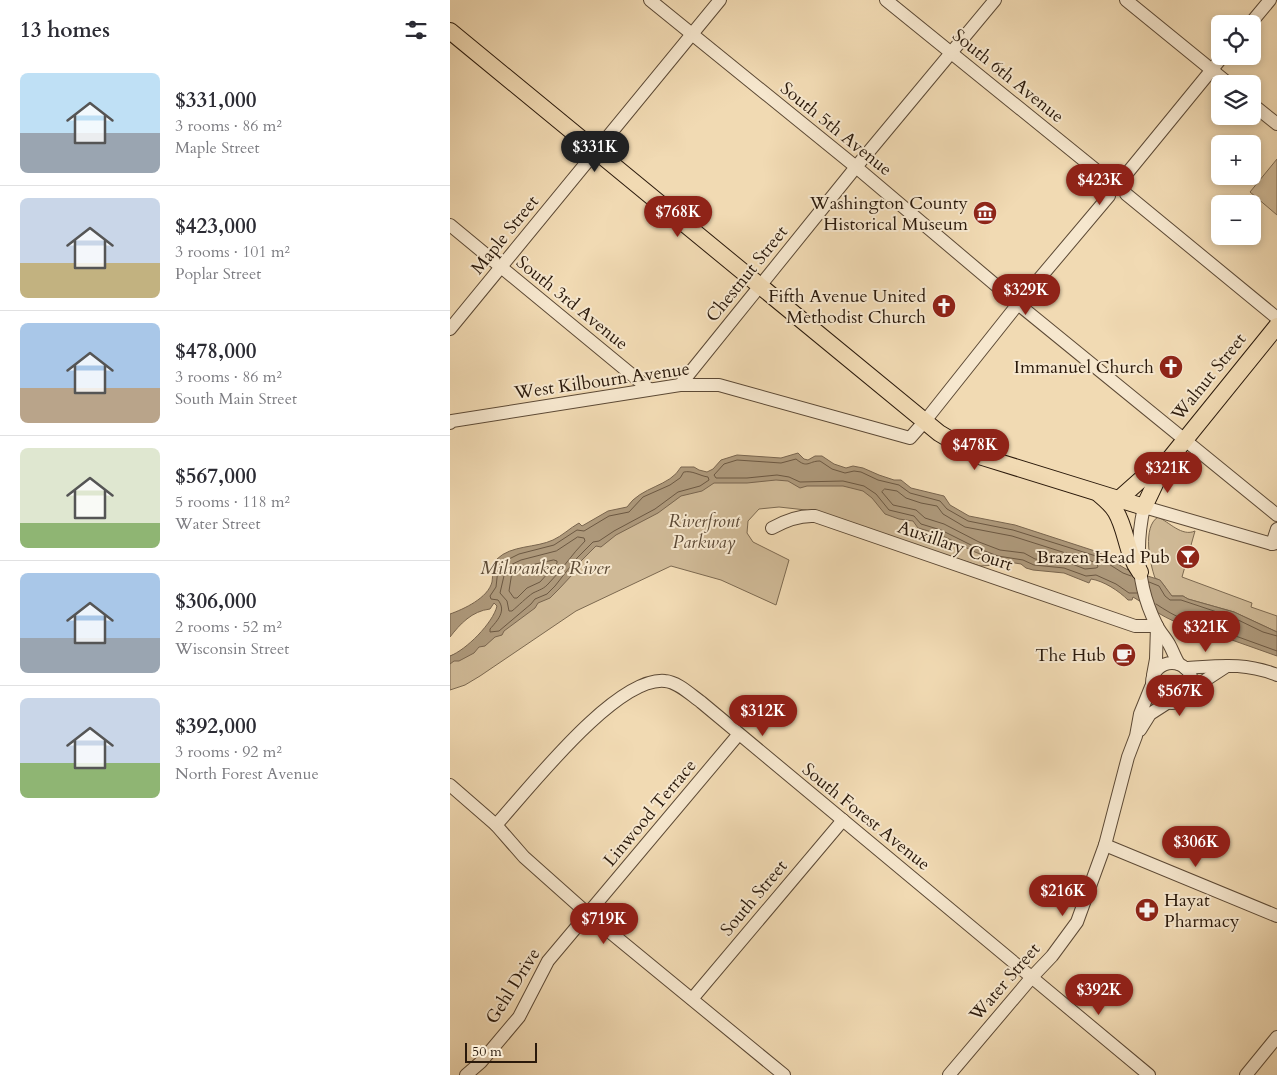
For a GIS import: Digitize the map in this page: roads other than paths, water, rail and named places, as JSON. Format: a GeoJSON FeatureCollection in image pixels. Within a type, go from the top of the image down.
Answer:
{"type":"FeatureCollection","features":[{"type":"Feature","properties":{"kind":"main road"},"geometry":{"type":"LineString","coordinates":[[450,31],[939,433],[976,455],[1144,506]]}},
{"type":"Feature","properties":{"kind":"main road","name":"Walnut Street"},"geometry":{"type":"LineString","coordinates":[[1144,506],[1163,467],[1277,326]]}},
{"type":"Feature","properties":{"kind":"main road"},"geometry":{"type":"LineString","coordinates":[[1119,499],[1146,476],[1163,467]]}},
{"type":"Feature","properties":{"kind":"main road"},"geometry":{"type":"LineString","coordinates":[[1098,492],[1115,510],[1122,524],[1132,562],[1140,572]]}},
{"type":"Feature","properties":{"kind":"street","name":"South 5th Avenue"},"geometry":{"type":"LineString","coordinates":[[650,0],[856,167],[1018,304],[1277,515]]}},
{"type":"Feature","properties":{"kind":"street","name":"Maple Street"},"geometry":{"type":"LineString","coordinates":[[450,329],[720,0]]}},
{"type":"Feature","properties":{"kind":"street","name":"South 6th Avenue"},"geometry":{"type":"LineString","coordinates":[[886,0],[1107,179]]}},
{"type":"Feature","properties":{"kind":"street","name":"Chestnut Street"},"geometry":{"type":"LineString","coordinates":[[680,385],[856,167],[995,0]]}},
{"type":"Feature","properties":{"kind":"street"},"geometry":{"type":"LineString","coordinates":[[1126,0],[1218,75]]}},
{"type":"Feature","properties":{"kind":"street"},"geometry":{"type":"LineString","coordinates":[[1258,15],[1270,0]]}},
{"type":"Feature","properties":{"kind":"street"},"geometry":{"type":"LineString","coordinates":[[1124,177],[1216,65]]}},
{"type":"Feature","properties":{"kind":"street"},"geometry":{"type":"LineString","coordinates":[[1261,111],[1277,124]]}},
{"type":"Feature","properties":{"kind":"street"},"geometry":{"type":"LineString","coordinates":[[1116,174],[1124,177],[1129,185],[1126,194],[1118,198],[1109,196],[1104,188],[1107,179],[1116,174]]}},
{"type":"Feature","properties":{"kind":"street"},"geometry":{"type":"LineString","coordinates":[[1126,194],[1277,318]]}},
{"type":"Feature","properties":{"kind":"street"},"geometry":{"type":"LineString","coordinates":[[925,421],[1018,304],[1109,196]]}},
{"type":"Feature","properties":{"kind":"street","name":"South 3rd Avenue"},"geometry":{"type":"LineString","coordinates":[[450,225],[649,389]]}},
{"type":"Feature","properties":{"kind":"street","name":"West Kilbourn Avenue"},"geometry":{"type":"LineString","coordinates":[[451,421],[680,385],[719,385],[910,438],[925,421]]}},
{"type":"Feature","properties":{"kind":"street"},"geometry":{"type":"LineString","coordinates":[[1186,698],[1190,693],[1192,679],[1174,656],[1157,626],[1151,612],[1140,572],[1139,531],[1144,506],[1275,543],[1277,529]]}},
{"type":"Feature","properties":{"kind":"street","name":"Auxillary Court"},"geometry":{"type":"LineString","coordinates":[[772,528],[788,519],[816,516],[1135,626],[1157,626]]}},
{"type":"Feature","properties":{"kind":"street","name":"Water Street"},"geometry":{"type":"LineString","coordinates":[[949,1075],[1052,956],[1077,922],[1105,845],[1128,757],[1136,736],[1140,714],[1152,681],[1156,659],[1157,626]]}},
{"type":"Feature","properties":{"kind":"street"},"geometry":{"type":"LineString","coordinates":[[1229,665],[1201,683],[1186,698],[1177,703],[1167,703],[1157,697],[1152,681],[1156,670],[1167,664],[1182,666],[1229,665],[1260,668],[1277,675]]}},
{"type":"Feature","properties":{"kind":"street","name":"South Forest Avenue"},"geometry":{"type":"LineString","coordinates":[[496,825],[584,727],[628,692],[648,682],[666,681],[681,687],[1149,1075]]}},
{"type":"Feature","properties":{"kind":"street","name":"Water Street"},"geometry":{"type":"LineString","coordinates":[[1136,736],[1150,714],[1158,707],[1167,703]]}},
{"type":"Feature","properties":{"kind":"street","name":"Linwood Terrace"},"geometry":{"type":"LineString","coordinates":[[588,914],[738,735]]}},
{"type":"Feature","properties":{"kind":"street"},"geometry":{"type":"LineString","coordinates":[[450,785],[496,825],[524,857],[588,914],[784,1075]]}},
{"type":"Feature","properties":{"kind":"street","name":"South Street"},"geometry":{"type":"LineString","coordinates":[[692,999],[843,820]]}},
{"type":"Feature","properties":{"kind":"street"},"geometry":{"type":"LineString","coordinates":[[1105,845],[1277,916]]}},
{"type":"Feature","properties":{"kind":"street","name":"Gehl Drive"},"geometry":{"type":"LineString","coordinates":[[466,1075],[481,1062],[519,1017],[548,961],[588,914]]}},
{"type":"Feature","properties":{"kind":"street"},"geometry":{"type":"LineString","coordinates":[[1246,1075],[1277,1037]]}},
{"type":"Feature","properties":{"kind":"water","name":"Milwaukee River"},"geometry":{"type":"Polygon","coordinates":[[[798,453],[804,459],[808,460],[815,456],[822,456],[834,464],[846,468],[853,466],[863,468],[894,480],[901,480],[911,488],[944,496],[950,505],[969,516],[1015,525],[1098,552],[1126,569],[1160,580],[1172,596],[1183,596],[1234,612],[1277,632],[1277,656],[1215,634],[1213,629],[1179,623],[1133,597],[1132,600],[1128,600],[1111,587],[1096,580],[1091,579],[1089,583],[1064,573],[1033,570],[1021,564],[996,560],[975,552],[939,534],[918,528],[913,521],[885,514],[872,498],[863,491],[843,486],[807,486],[800,488],[788,481],[776,480],[747,483],[714,483],[702,491],[681,496],[658,513],[616,535],[601,547],[596,546],[550,598],[538,603],[535,608],[504,631],[502,635],[495,637],[485,646],[479,647],[474,653],[450,664],[450,656],[464,648],[485,628],[497,606],[494,603],[490,609],[472,615],[450,637],[450,614],[468,606],[486,593],[492,582],[495,561],[503,554],[516,549],[546,543],[579,523],[582,526],[608,511],[627,507],[640,495],[670,479],[681,467],[694,467],[707,472],[713,469],[721,460],[737,455],[781,458],[798,453]]]}},
{"type":"Feature","properties":{"kind":"place","name":"Washington County Historical Museum"},"geometry":{"type":"Point","coordinates":[985,213]}},
{"type":"Feature","properties":{"kind":"place","name":"Fifth Avenue United Methodist Church"},"geometry":{"type":"Point","coordinates":[944,306]}},
{"type":"Feature","properties":{"kind":"place","name":"Immanuel Church"},"geometry":{"type":"Point","coordinates":[1171,367]}},
{"type":"Feature","properties":{"kind":"place","name":"Brazen Head Pub"},"geometry":{"type":"Point","coordinates":[1188,557]}},
{"type":"Feature","properties":{"kind":"place","name":"The Hub"},"geometry":{"type":"Point","coordinates":[1124,655]}},
{"type":"Feature","properties":{"kind":"place","name":"Hayat Pharmacy"},"geometry":{"type":"Point","coordinates":[1147,910]}},
{"type":"Feature","properties":{"kind":"park label","name":"Riverfront Parkway"},"geometry":{"type":"Point","coordinates":[704,531]}}]}
